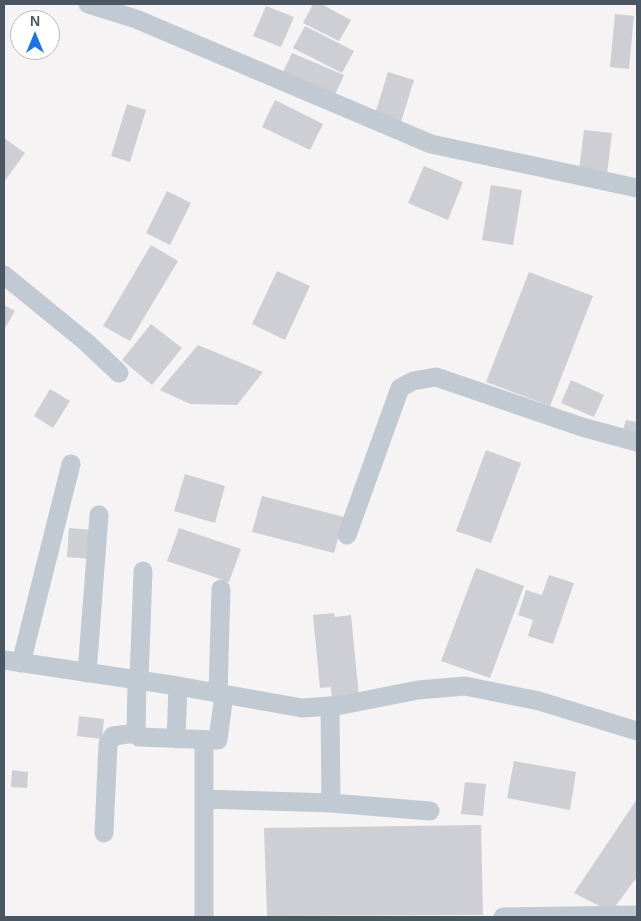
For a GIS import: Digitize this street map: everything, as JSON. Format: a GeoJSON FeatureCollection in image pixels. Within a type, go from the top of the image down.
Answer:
{"type":"FeatureCollection","features":[{"type":"Feature","properties":{"kind":"street"},"geometry":{"type":"LineString","coordinates":[[88,4],[138,11],[431,144],[637,188]]}},
{"type":"Feature","properties":{"kind":"street"},"geometry":{"type":"LineString","coordinates":[[4,275],[86,342],[119,373]]}},
{"type":"Feature","properties":{"kind":"street"},"geometry":{"type":"LineString","coordinates":[[347,535],[400,388],[413,381],[436,377],[573,424],[637,442]]}},
{"type":"Feature","properties":{"kind":"street"},"geometry":{"type":"LineString","coordinates":[[71,464],[12,662],[178,686],[302,708],[330,706],[418,690],[465,686],[539,701],[637,731]]}},
{"type":"Feature","properties":{"kind":"street"},"geometry":{"type":"LineString","coordinates":[[87,673],[99,515]]}},
{"type":"Feature","properties":{"kind":"street"},"geometry":{"type":"LineString","coordinates":[[143,571],[136,733],[140,737],[204,740],[218,740],[220,738],[222,589]]}},
{"type":"Feature","properties":{"kind":"street"},"geometry":{"type":"LineString","coordinates":[[176,739],[178,686]]}},
{"type":"Feature","properties":{"kind":"street"},"geometry":{"type":"LineString","coordinates":[[330,706],[331,803]]}},
{"type":"Feature","properties":{"kind":"street"},"geometry":{"type":"LineString","coordinates":[[104,833],[108,744],[113,736],[136,733]]}},
{"type":"Feature","properties":{"kind":"street"},"geometry":{"type":"LineString","coordinates":[[204,740],[204,917]]}},
{"type":"Feature","properties":{"kind":"street"},"geometry":{"type":"LineString","coordinates":[[204,799],[331,803],[430,811]]}},
{"type":"Feature","properties":{"kind":"street"},"geometry":{"type":"LineString","coordinates":[[503,917],[637,915]]}},
{"type":"Feature","properties":{"kind":"building"},"geometry":{"type":"Polygon","coordinates":[[[313,4],[321,4],[351,20],[339,41],[303,23],[313,4]]]}},
{"type":"Feature","properties":{"kind":"building"},"geometry":{"type":"Polygon","coordinates":[[[266,6],[294,17],[281,47],[253,36],[266,6]]]}},
{"type":"Feature","properties":{"kind":"building"},"geometry":{"type":"Polygon","coordinates":[[[615,14],[634,16],[629,69],[610,67],[615,14]]]}},
{"type":"Feature","properties":{"kind":"building"},"geometry":{"type":"Polygon","coordinates":[[[305,26],[354,51],[342,73],[293,48],[305,26]]]}},
{"type":"Feature","properties":{"kind":"building"},"geometry":{"type":"Polygon","coordinates":[[[292,53],[344,75],[334,97],[282,74],[292,53]]]}},
{"type":"Feature","properties":{"kind":"building"},"geometry":{"type":"Polygon","coordinates":[[[388,72],[414,80],[400,125],[374,117],[388,72]]]}},
{"type":"Feature","properties":{"kind":"building"},"geometry":{"type":"Polygon","coordinates":[[[275,100],[323,124],[310,150],[262,127],[275,100]]]}},
{"type":"Feature","properties":{"kind":"building"},"geometry":{"type":"Polygon","coordinates":[[[127,104],[146,110],[130,162],[111,156],[127,104]]]}},
{"type":"Feature","properties":{"kind":"building"},"geometry":{"type":"Polygon","coordinates":[[[584,130],[612,133],[607,174],[579,170],[584,130]]]}},
{"type":"Feature","properties":{"kind":"building"},"geometry":{"type":"Polygon","coordinates":[[[4,138],[25,153],[4,182],[4,138]]]}},
{"type":"Feature","properties":{"kind":"building"},"geometry":{"type":"Polygon","coordinates":[[[424,166],[463,182],[448,220],[408,203],[424,166]]]}},
{"type":"Feature","properties":{"kind":"building"},"geometry":{"type":"Polygon","coordinates":[[[491,185],[522,190],[513,245],[482,240],[491,185]]]}},
{"type":"Feature","properties":{"kind":"building"},"geometry":{"type":"Polygon","coordinates":[[[167,191],[191,203],[170,245],[146,233],[167,191]]]}},
{"type":"Feature","properties":{"kind":"building"},"geometry":{"type":"Polygon","coordinates":[[[151,245],[178,261],[130,341],[103,326],[151,245]]]}},
{"type":"Feature","properties":{"kind":"building"},"geometry":{"type":"Polygon","coordinates":[[[277,271],[310,286],[285,340],[252,324],[277,271]]]}},
{"type":"Feature","properties":{"kind":"building"},"geometry":{"type":"Polygon","coordinates":[[[529,272],[593,296],[550,406],[486,382],[529,272]]]}},
{"type":"Feature","properties":{"kind":"building"},"geometry":{"type":"Polygon","coordinates":[[[4,305],[15,311],[4,330],[4,305]]]}},
{"type":"Feature","properties":{"kind":"building"},"geometry":{"type":"Polygon","coordinates":[[[151,324],[182,348],[152,385],[122,360],[151,324]]]}},
{"type":"Feature","properties":{"kind":"building"},"geometry":{"type":"Polygon","coordinates":[[[198,345],[263,372],[237,405],[190,404],[160,390],[198,345]]]}},
{"type":"Feature","properties":{"kind":"building"},"geometry":{"type":"Polygon","coordinates":[[[571,380],[604,395],[594,417],[561,403],[571,380]]]}},
{"type":"Feature","properties":{"kind":"building"},"geometry":{"type":"Polygon","coordinates":[[[50,389],[70,401],[53,428],[34,416],[50,389]]]}},
{"type":"Feature","properties":{"kind":"building"},"geometry":{"type":"Polygon","coordinates":[[[626,420],[637,422],[637,440],[621,436],[626,420]]]}},
{"type":"Feature","properties":{"kind":"building"},"geometry":{"type":"Polygon","coordinates":[[[486,450],[521,463],[491,543],[456,531],[486,450]]]}},
{"type":"Feature","properties":{"kind":"building"},"geometry":{"type":"Polygon","coordinates":[[[185,474],[225,486],[215,523],[174,511],[185,474]]]}},
{"type":"Feature","properties":{"kind":"building"},"geometry":{"type":"Polygon","coordinates":[[[262,496],[344,517],[334,553],[252,532],[262,496]]]}},
{"type":"Feature","properties":{"kind":"building"},"geometry":{"type":"Polygon","coordinates":[[[69,528],[94,530],[92,559],[67,557],[69,528]]]}},
{"type":"Feature","properties":{"kind":"building"},"geometry":{"type":"Polygon","coordinates":[[[179,528],[241,549],[229,582],[167,561],[179,528]]]}},
{"type":"Feature","properties":{"kind":"building"},"geometry":{"type":"Polygon","coordinates":[[[476,568],[524,586],[490,678],[441,661],[476,568]]]}},
{"type":"Feature","properties":{"kind":"building"},"geometry":{"type":"Polygon","coordinates":[[[549,575],[574,583],[553,644],[528,636],[533,620],[518,615],[526,590],[542,595],[549,575]]]}},
{"type":"Feature","properties":{"kind":"building"},"geometry":{"type":"Polygon","coordinates":[[[334,613],[335,617],[351,615],[359,697],[332,700],[331,687],[320,688],[313,615],[334,613]]]}},
{"type":"Feature","properties":{"kind":"building"},"geometry":{"type":"Polygon","coordinates":[[[79,716],[104,719],[102,739],[77,736],[79,716]]]}},
{"type":"Feature","properties":{"kind":"building"},"geometry":{"type":"Polygon","coordinates":[[[514,761],[576,772],[570,810],[507,798],[514,761]]]}},
{"type":"Feature","properties":{"kind":"building"},"geometry":{"type":"Polygon","coordinates":[[[12,770],[28,772],[27,788],[11,787],[12,770]]]}},
{"type":"Feature","properties":{"kind":"building"},"geometry":{"type":"Polygon","coordinates":[[[465,782],[486,784],[483,816],[461,814],[465,782]]]}},
{"type":"Feature","properties":{"kind":"building"},"geometry":{"type":"Polygon","coordinates":[[[637,799],[637,877],[611,912],[574,893],[637,799]]]}},
{"type":"Feature","properties":{"kind":"building"},"geometry":{"type":"Polygon","coordinates":[[[481,825],[483,915],[267,916],[264,828],[481,825]]]}}]}
